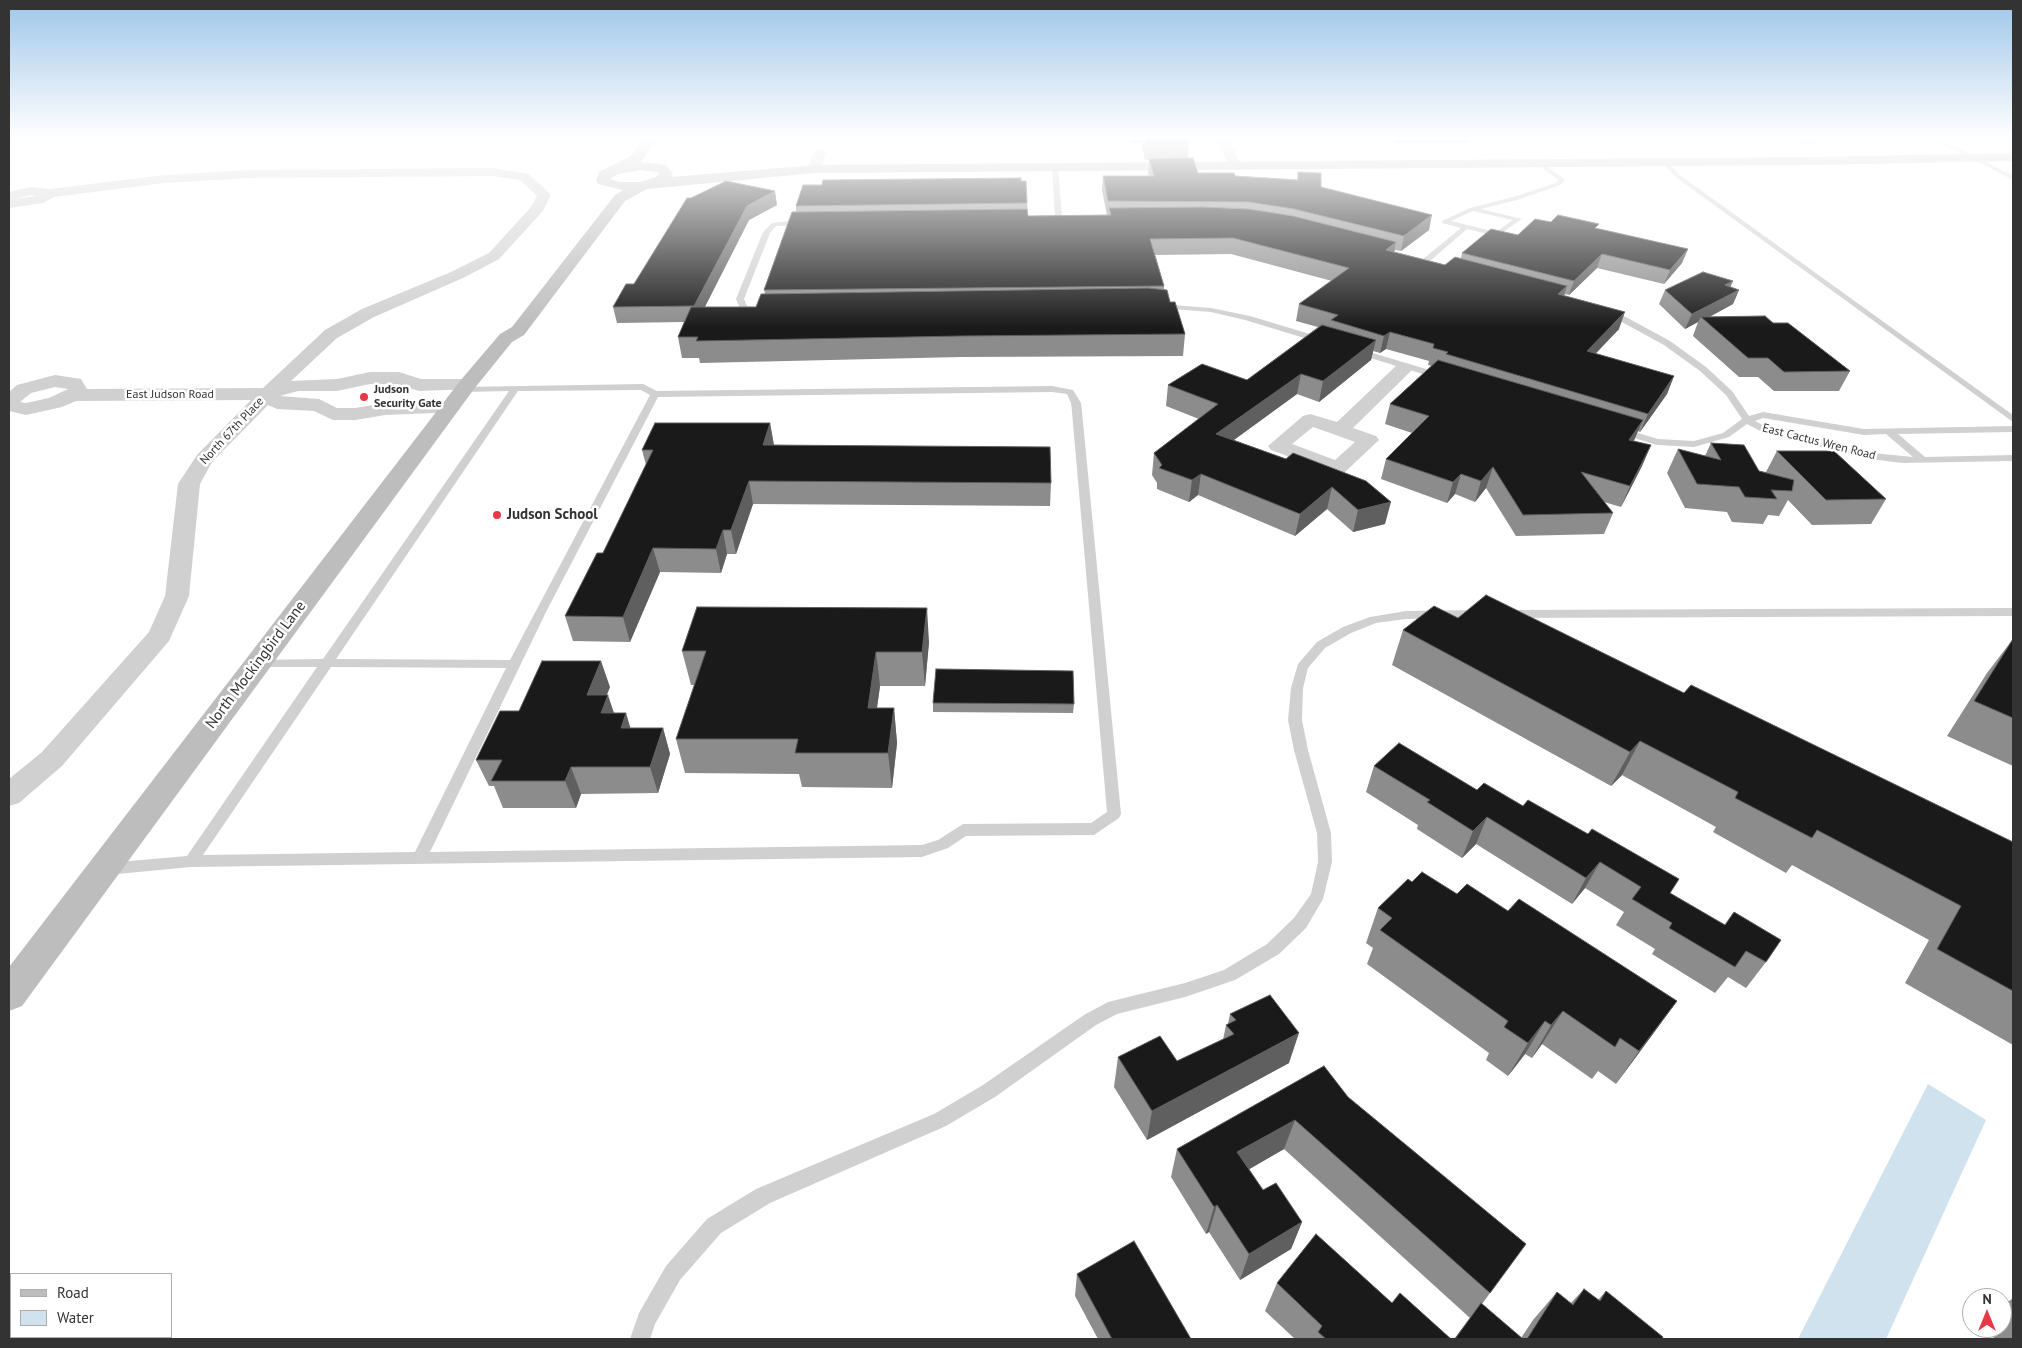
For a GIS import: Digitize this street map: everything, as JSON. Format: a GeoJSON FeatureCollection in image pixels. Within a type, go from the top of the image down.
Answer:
{"type":"FeatureCollection","features":[{"type":"Feature","properties":{"kind":"street"},"geometry":{"type":"LineString","coordinates":[[9,204],[24,202]]}},
{"type":"Feature","properties":{"kind":"street","name":"North 67th Place"},"geometry":{"type":"LineString","coordinates":[[9,795],[52,759],[160,635],[177,596],[189,484],[204,459],[267,394],[331,334],[368,313],[494,256],[537,209],[541,202]]}},
{"type":"Feature","properties":{"kind":"street","name":"North Mockingbird Lane"},"geometry":{"type":"LineString","coordinates":[[506,338],[500,331],[601,202]]}},
{"type":"Feature","properties":{"kind":"street","name":"North Mockingbird Lane"},"geometry":{"type":"LineString","coordinates":[[9,994],[460,394],[506,338],[518,331],[617,202]]}},
{"type":"Feature","properties":{"kind":"street"},"geometry":{"type":"LineString","coordinates":[[1340,430],[1404,368]]}},
{"type":"Feature","properties":{"kind":"street","name":"East Judson Road"},"geometry":{"type":"LineString","coordinates":[[73,395],[267,394],[297,385],[337,385],[370,378],[399,378],[419,385],[460,394]]}},
{"type":"Feature","properties":{"kind":"street"},"geometry":{"type":"LineString","coordinates":[[319,405],[324,395],[337,385]]}},
{"type":"Feature","properties":{"kind":"street","name":"East Judson Road"},"geometry":{"type":"LineString","coordinates":[[267,394],[277,403],[319,405],[333,414],[385,409],[460,394]]}},
{"type":"Feature","properties":{"kind":"lane"},"geometry":{"type":"LineString","coordinates":[[1058,202],[1059,219],[1200,218],[1247,220],[1291,228],[1579,302],[1623,319],[1667,343],[1703,369],[1729,392],[1747,420]]}},
{"type":"Feature","properties":{"kind":"lane"},"geometry":{"type":"LineString","coordinates":[[1472,210],[1519,219],[1497,234],[1444,222],[1472,210],[1504,202]]}},
{"type":"Feature","properties":{"kind":"lane"},"geometry":{"type":"LineString","coordinates":[[1713,202],[2013,419]]}},
{"type":"Feature","properties":{"kind":"lane","name":"East Cactus Wren Road"},"geometry":{"type":"LineString","coordinates":[[1059,219],[798,222],[774,224],[767,232],[740,299],[744,308],[771,311],[1146,305],[1211,310],[1248,318],[1404,368],[1657,442],[1694,444],[1726,435],[1747,420],[1763,415],[1864,432],[2013,428]]}},
{"type":"Feature","properties":{"kind":"lane"},"geometry":{"type":"LineString","coordinates":[[1424,262],[1466,227]]}},
{"type":"Feature","properties":{"kind":"lane"},"geometry":{"type":"LineString","coordinates":[[102,870],[191,861],[922,851],[943,844],[963,830],[1094,829],[1114,814],[1077,412],[1076,403],[1070,392],[1052,389],[655,394],[643,387],[515,389],[460,394]]}},
{"type":"Feature","properties":{"kind":"lane"},"geometry":{"type":"LineString","coordinates":[[191,861],[515,389]]}},
{"type":"Feature","properties":{"kind":"lane"},"geometry":{"type":"LineString","coordinates":[[420,858],[514,664],[655,394]]}},
{"type":"Feature","properties":{"kind":"lane","name":"East Cactus Wren Road"},"geometry":{"type":"LineString","coordinates":[[1747,420],[1765,430],[1863,455],[1902,460],[2013,458]]}},
{"type":"Feature","properties":{"kind":"lane"},"geometry":{"type":"LineString","coordinates":[[1888,431],[1922,459]]}},
{"type":"Feature","properties":{"kind":"lane"},"geometry":{"type":"LineString","coordinates":[[640,1339],[646,1320],[673,1273],[714,1226],[763,1196],[940,1120],[990,1092],[1090,1020],[1114,1007],[1185,990],[1229,975],[1273,949],[1300,922],[1318,895],[1326,862],[1324,833],[1301,750],[1295,720],[1297,688],[1302,667],[1321,645],[1347,630],[1374,620],[1406,615],[2013,612]]}},
{"type":"Feature","properties":{"kind":"lane"},"geometry":{"type":"LineString","coordinates":[[257,663],[514,664]]}},
{"type":"Feature","properties":{"kind":"water"},"geometry":{"type":"Polygon","coordinates":[[[1928,1084],[1986,1120],[1886,1339],[1798,1339],[1928,1084]]]}},
{"type":"Feature","properties":{"kind":"building"},"geometry":{"type":"Polygon","coordinates":[[[685,202],[755,202],[747,206],[694,306],[613,307],[626,284],[634,284],[685,202]]]}},
{"type":"Feature","properties":{"kind":"building"},"geometry":{"type":"Polygon","coordinates":[[[797,202],[1027,203],[796,206],[797,202]]]}},
{"type":"Feature","properties":{"kind":"building"},"geometry":{"type":"Polygon","coordinates":[[[1236,202],[1380,202],[1432,215],[1404,236],[1294,209],[1249,202],[1236,202]]]}},
{"type":"Feature","properties":{"kind":"building"},"geometry":{"type":"Polygon","coordinates":[[[1202,207],[1249,209],[1293,216],[1396,242],[1386,250],[1445,265],[1455,257],[1567,286],[1558,294],[1625,312],[1587,351],[1674,376],[1648,414],[1446,354],[1448,352],[1433,348],[1434,344],[1390,332],[1384,336],[1331,320],[1338,315],[1299,304],[1349,268],[1233,238],[1150,239],[1164,286],[764,290],[792,212],[1027,209],[1028,216],[1111,215],[1109,208],[1202,207]]]}},
{"type":"Feature","properties":{"kind":"building"},"geometry":{"type":"Polygon","coordinates":[[[1558,215],[1599,224],[1595,228],[1688,249],[1670,270],[1602,254],[1574,281],[1462,253],[1491,229],[1518,235],[1535,219],[1551,222],[1558,215]]]}},
{"type":"Feature","properties":{"kind":"building"},"geometry":{"type":"Polygon","coordinates":[[[1703,272],[1733,281],[1725,285],[1739,290],[1692,314],[1665,290],[1703,272]]]}},
{"type":"Feature","properties":{"kind":"building"},"geometry":{"type":"Polygon","coordinates":[[[1148,288],[1167,290],[1170,302],[1175,302],[1185,334],[696,341],[698,337],[678,337],[691,307],[756,307],[761,294],[1148,288]]]}},
{"type":"Feature","properties":{"kind":"building"},"geometry":{"type":"Polygon","coordinates":[[[1765,316],[1773,323],[1788,323],[1850,371],[1784,372],[1768,358],[1748,358],[1701,317],[1765,316]]]}},
{"type":"Feature","properties":{"kind":"building"},"geometry":{"type":"Polygon","coordinates":[[[1322,325],[1376,340],[1323,381],[1301,374],[1216,434],[1286,459],[1293,453],[1366,481],[1391,502],[1358,510],[1332,487],[1300,514],[1201,474],[1192,480],[1159,468],[1162,465],[1154,453],[1218,404],[1168,385],[1202,364],[1247,380],[1322,325]]]}},
{"type":"Feature","properties":{"kind":"building"},"geometry":{"type":"Polygon","coordinates":[[[1438,360],[1643,420],[1629,440],[1651,445],[1630,486],[1581,472],[1613,513],[1523,515],[1493,467],[1481,481],[1461,474],[1453,482],[1386,459],[1429,416],[1390,404],[1438,360]]]}},
{"type":"Feature","properties":{"kind":"building"},"geometry":{"type":"Polygon","coordinates":[[[655,423],[770,423],[763,445],[1050,447],[1051,483],[749,481],[731,530],[723,530],[716,549],[653,548],[623,617],[565,616],[597,553],[603,553],[653,450],[642,450],[655,423]]]}},
{"type":"Feature","properties":{"kind":"building"},"geometry":{"type":"Polygon","coordinates":[[[1711,443],[1744,445],[1759,471],[1794,480],[1792,491],[1771,490],[1777,499],[1745,497],[1739,487],[1697,484],[1678,449],[1721,460],[1711,443]]]}},
{"type":"Feature","properties":{"kind":"building"},"geometry":{"type":"Polygon","coordinates":[[[1777,451],[1834,451],[1886,499],[1826,500],[1777,451]]]}},
{"type":"Feature","properties":{"kind":"building"},"geometry":{"type":"Polygon","coordinates":[[[1486,595],[1684,693],[1691,685],[2013,842],[2013,991],[1937,949],[1961,906],[1817,830],[1812,838],[1735,798],[1738,792],[1640,741],[1630,752],[1403,630],[1434,606],[1458,618],[1486,595]]]}},
{"type":"Feature","properties":{"kind":"building"},"geometry":{"type":"Polygon","coordinates":[[[697,607],[927,608],[922,652],[876,652],[868,708],[894,708],[888,753],[795,753],[798,739],[676,739],[706,651],[682,651],[697,607]]]}},
{"type":"Feature","properties":{"kind":"building"},"geometry":{"type":"Polygon","coordinates":[[[2013,639],[2013,718],[1974,701],[2013,639]]]}},
{"type":"Feature","properties":{"kind":"building"},"geometry":{"type":"Polygon","coordinates":[[[542,661],[601,661],[587,695],[608,695],[601,713],[626,713],[621,728],[663,728],[650,767],[571,767],[565,781],[491,781],[502,760],[476,760],[500,711],[519,711],[542,661]]]}},
{"type":"Feature","properties":{"kind":"building"},"geometry":{"type":"Polygon","coordinates":[[[936,669],[1073,671],[1074,704],[933,703],[936,669]]]}},
{"type":"Feature","properties":{"kind":"building"},"geometry":{"type":"Polygon","coordinates":[[[1399,743],[1477,790],[1484,783],[1523,806],[1528,800],[1588,834],[1592,829],[1679,879],[1670,893],[1725,925],[1734,912],[1781,940],[1766,962],[1746,951],[1735,967],[1669,928],[1672,923],[1632,899],[1641,887],[1600,862],[1586,878],[1487,817],[1473,831],[1427,802],[1430,800],[1374,766],[1399,743]]]}},
{"type":"Feature","properties":{"kind":"building"},"geometry":{"type":"Polygon","coordinates":[[[1422,872],[1457,894],[1467,884],[1508,911],[1519,899],[1677,1001],[1639,1051],[1620,1038],[1615,1047],[1563,1011],[1551,1025],[1545,1021],[1528,1043],[1504,1027],[1508,1021],[1380,930],[1392,918],[1378,908],[1408,879],[1412,882],[1422,872]]]}},
{"type":"Feature","properties":{"kind":"building"},"geometry":{"type":"Polygon","coordinates":[[[1270,995],[1299,1033],[1152,1111],[1118,1057],[1160,1036],[1177,1061],[1234,1034],[1226,1025],[1236,1020],[1230,1014],[1270,995]]]}},
{"type":"Feature","properties":{"kind":"building"},"geometry":{"type":"Polygon","coordinates":[[[1324,1066],[1348,1097],[1526,1244],[1490,1293],[1295,1120],[1237,1152],[1263,1190],[1276,1183],[1302,1222],[1249,1254],[1217,1205],[1214,1207],[1177,1149],[1324,1066]]]}},
{"type":"Feature","properties":{"kind":"building"},"geometry":{"type":"Polygon","coordinates":[[[1316,1234],[1392,1303],[1400,1293],[1451,1339],[1326,1339],[1318,1332],[1322,1326],[1277,1283],[1316,1234]]]}},
{"type":"Feature","properties":{"kind":"building"},"geometry":{"type":"Polygon","coordinates":[[[1134,1241],[1191,1339],[1112,1339],[1077,1274],[1134,1241]]]}},
{"type":"Feature","properties":{"kind":"building"},"geometry":{"type":"Polygon","coordinates":[[[1584,1289],[1600,1301],[1606,1291],[1663,1337],[1662,1339],[1527,1339],[1557,1292],[1573,1305],[1584,1289]]]}},
{"type":"Feature","properties":{"kind":"building"},"geometry":{"type":"Polygon","coordinates":[[[1481,1303],[1523,1339],[1455,1339],[1481,1303]]]}},
{"type":"Feature","properties":{"kind":"place","name":"Judson Security Gate"},"geometry":{"type":"Point","coordinates":[364,397]}},
{"type":"Feature","properties":{"kind":"place","name":"Judson School"},"geometry":{"type":"Point","coordinates":[497,515]}}]}
